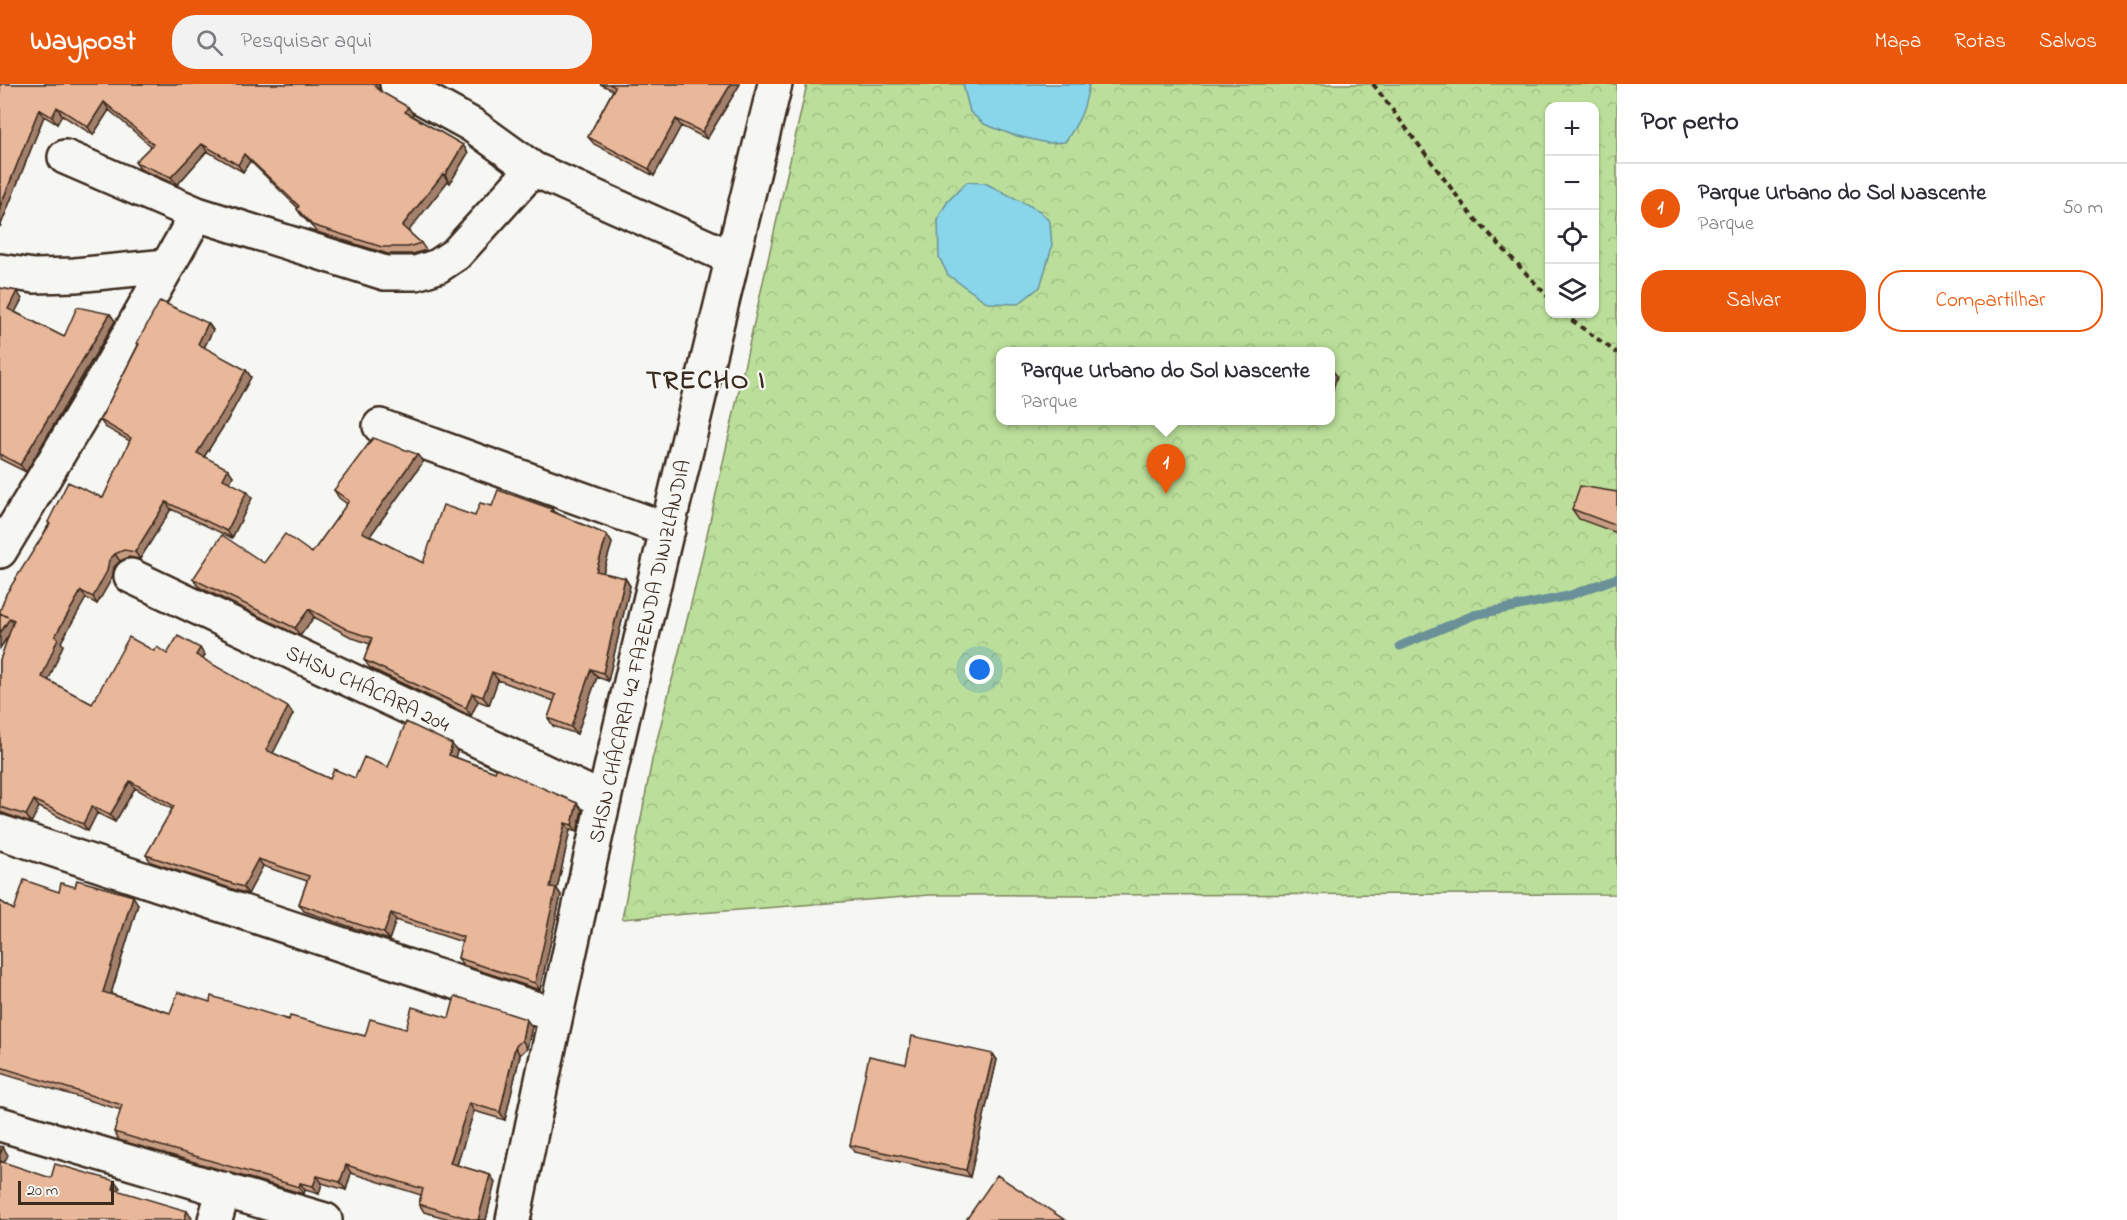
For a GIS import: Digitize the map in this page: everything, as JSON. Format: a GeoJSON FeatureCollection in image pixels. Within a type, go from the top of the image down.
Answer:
{"type":"FeatureCollection","features":[{"type":"Feature","properties":{"kind":"street"},"geometry":{"type":"LineString","coordinates":[[397,84],[472,125],[533,169],[732,258]]}},
{"type":"Feature","properties":{"kind":"street","name":"SHSN CHÁCARA 42 FAZENDA DINIZLANDIA"},"geometry":{"type":"LineString","coordinates":[[513,1220],[555,1015],[604,800],[775,84]]}},
{"type":"Feature","properties":{"kind":"street"},"geometry":{"type":"LineString","coordinates":[[65,157],[197,214],[386,273],[416,273],[438,266],[456,254],[533,169]]}},
{"type":"Feature","properties":{"kind":"street"},"geometry":{"type":"LineString","coordinates":[[0,551],[106,375],[197,214]]}},
{"type":"Feature","properties":{"kind":"street"},"geometry":{"type":"LineString","coordinates":[[0,271],[34,276],[55,276],[167,266]]}},
{"type":"Feature","properties":{"kind":"street"},"geometry":{"type":"LineString","coordinates":[[380,426],[668,530]]}},
{"type":"Feature","properties":{"kind":"street","name":"SHSN CHÁCARA 204"},"geometry":{"type":"LineString","coordinates":[[131,576],[604,800]]}},
{"type":"Feature","properties":{"kind":"street"},"geometry":{"type":"LineString","coordinates":[[0,832],[555,1015]]}},
{"type":"Feature","properties":{"kind":"street"},"geometry":{"type":"LineString","coordinates":[[0,1124],[325,1220]]}},
{"type":"Feature","properties":{"kind":"street"},"geometry":{"type":"LineString","coordinates":[[215,1220],[224,1189]]}},
{"type":"Feature","properties":{"kind":"path"},"geometry":{"type":"LineString","coordinates":[[1373,84],[1470,212],[1545,294]]}},
{"type":"Feature","properties":{"kind":"path"},"geometry":{"type":"LineString","coordinates":[[1569,318],[1617,353]]}},
{"type":"Feature","properties":{"kind":"green space"},"geometry":{"type":"Polygon","coordinates":[[[807,84],[1617,84],[1617,894],[930,895],[622,919],[652,760],[696,584],[807,84]]]}},
{"type":"Feature","properties":{"kind":"water"},"geometry":{"type":"Polygon","coordinates":[[[963,84],[1089,84],[1086,101],[1075,128],[1065,142],[1047,143],[1013,135],[984,124],[970,112],[963,84]]]}},
{"type":"Feature","properties":{"kind":"water"},"geometry":{"type":"Polygon","coordinates":[[[967,182],[985,183],[1040,211],[1050,222],[1052,247],[1040,287],[1018,304],[988,303],[948,275],[939,257],[938,221],[940,214],[948,201],[967,182]]]}},
{"type":"Feature","properties":{"kind":"building"},"geometry":{"type":"Polygon","coordinates":[[[0,84],[375,84],[383,93],[408,107],[405,112],[463,145],[445,175],[443,174],[402,226],[421,243],[408,247],[382,247],[312,225],[297,209],[299,206],[244,154],[238,165],[202,144],[171,177],[135,162],[153,144],[104,102],[88,127],[57,107],[52,117],[39,109],[0,207],[0,84]]]}},
{"type":"Feature","properties":{"kind":"building"},"geometry":{"type":"Polygon","coordinates":[[[609,84],[731,84],[702,132],[676,119],[649,169],[588,137],[615,87],[609,84]]]}},
{"type":"Feature","properties":{"kind":"building"},"geometry":{"type":"Polygon","coordinates":[[[0,288],[17,291],[8,309],[64,337],[77,307],[110,314],[20,465],[0,454],[0,288]]]}},
{"type":"Feature","properties":{"kind":"building"},"geometry":{"type":"Polygon","coordinates":[[[160,301],[208,323],[198,344],[246,370],[197,453],[228,469],[223,479],[247,491],[227,531],[166,502],[135,552],[124,550],[109,560],[107,571],[93,597],[81,591],[55,636],[58,638],[42,677],[92,704],[129,637],[154,651],[157,647],[167,654],[178,636],[200,648],[196,655],[288,707],[266,750],[330,779],[334,769],[355,778],[364,757],[388,767],[406,722],[452,744],[449,755],[495,772],[497,768],[577,803],[572,825],[565,823],[550,887],[556,888],[535,983],[458,958],[463,937],[391,913],[384,933],[299,904],[309,876],[258,859],[243,887],[146,855],[174,806],[130,781],[110,815],[92,806],[83,824],[34,800],[26,815],[0,807],[0,660],[14,620],[10,618],[0,633],[0,611],[6,594],[50,524],[48,522],[68,482],[103,498],[131,438],[100,420],[160,301]]]}},
{"type":"Feature","properties":{"kind":"building"},"geometry":{"type":"Polygon","coordinates":[[[373,438],[417,454],[362,532],[423,563],[443,505],[475,516],[480,503],[492,506],[498,490],[552,509],[551,511],[607,535],[596,571],[625,578],[603,673],[591,669],[571,727],[548,718],[556,695],[492,672],[483,697],[472,693],[466,708],[364,660],[372,638],[348,630],[309,609],[295,628],[193,579],[222,535],[264,563],[285,534],[312,553],[349,501],[334,490],[373,438]]]}},
{"type":"Feature","properties":{"kind":"building"},"geometry":{"type":"Polygon","coordinates":[[[1580,486],[1617,492],[1617,526],[1572,509],[1580,486]]]}},
{"type":"Feature","properties":{"kind":"building"},"geometry":{"type":"Polygon","coordinates":[[[24,880],[59,892],[61,883],[75,887],[77,880],[133,896],[103,992],[170,1013],[178,992],[210,1002],[211,996],[289,1020],[290,1016],[365,1036],[370,1019],[406,1029],[412,1007],[449,1018],[455,996],[526,1019],[522,1040],[515,1047],[500,1112],[469,1103],[450,1163],[490,1175],[478,1220],[419,1204],[423,1189],[346,1165],[340,1182],[317,1176],[313,1186],[300,1183],[299,1187],[114,1132],[122,1105],[0,1067],[0,901],[14,910],[24,880]]]}},
{"type":"Feature","properties":{"kind":"building"},"geometry":{"type":"Polygon","coordinates":[[[912,1036],[993,1054],[966,1170],[850,1145],[869,1056],[906,1064],[912,1036]]]}},
{"type":"Feature","properties":{"kind":"building"},"geometry":{"type":"Polygon","coordinates":[[[0,1161],[51,1178],[55,1164],[115,1181],[113,1189],[187,1211],[184,1220],[0,1220],[0,1161]]]}},
{"type":"Feature","properties":{"kind":"building"},"geometry":{"type":"Polygon","coordinates":[[[997,1175],[1065,1220],[966,1220],[997,1175]]]}},
{"type":"Feature","properties":{"kind":"waterway"},"geometry":{"type":"LineString","coordinates":[[1400,646],[1474,615],[1568,596],[1617,578]]}},
{"type":"Feature","properties":{"kind":"place","name":"Parque Urbano do Sol Nascente"},"geometry":{"type":"Point","coordinates":[1166,494]}},
{"type":"Feature","properties":{"kind":"district","name":"TRECHO I"},"geometry":{"type":"Point","coordinates":[706,379]}}]}
